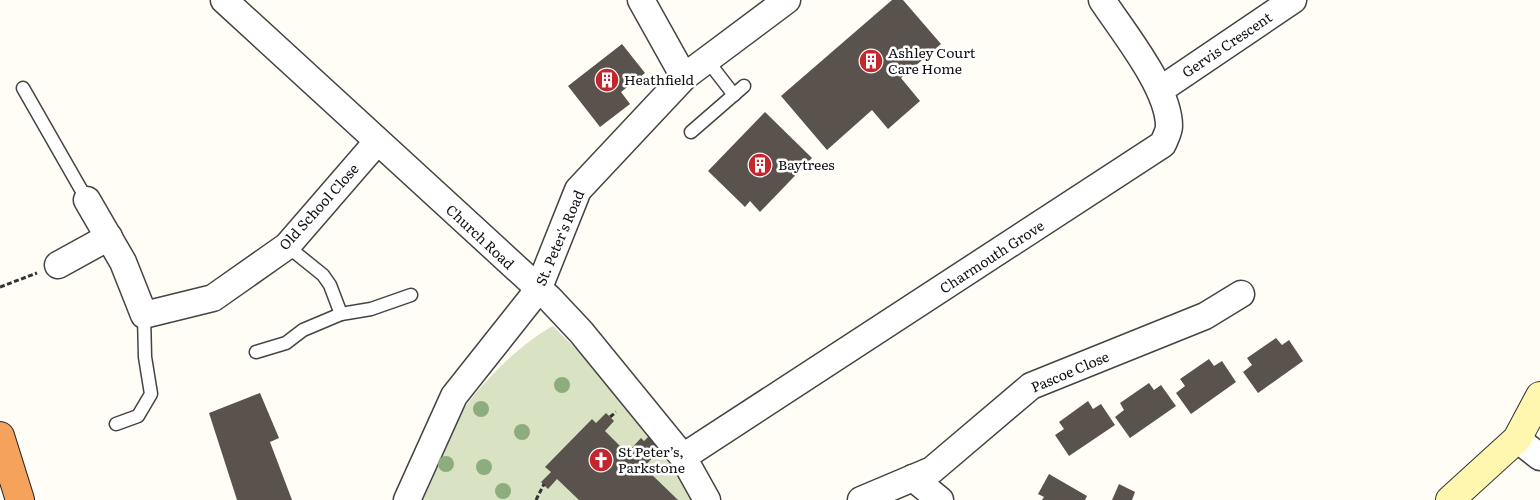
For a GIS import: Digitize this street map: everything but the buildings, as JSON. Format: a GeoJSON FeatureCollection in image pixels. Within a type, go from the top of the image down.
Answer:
{"type":"FeatureCollection","features":[{"type":"Feature","properties":{"kind":"highway"},"geometry":{"type":"LineString","coordinates":[[0,436],[20,500]]}},
{"type":"Feature","properties":{"kind":"street","name":"Church Road"},"geometry":{"type":"LineString","coordinates":[[224,0],[538,290],[549,298],[581,332],[683,457],[707,500]]}},
{"type":"Feature","properties":{"kind":"street"},"geometry":{"type":"LineString","coordinates":[[641,0],[684,77]]}},
{"type":"Feature","properties":{"kind":"street","name":"St. Peter's Road"},"geometry":{"type":"LineString","coordinates":[[407,500],[454,396],[538,290],[578,190],[684,77],[787,0]]}},
{"type":"Feature","properties":{"kind":"street","name":"Charmouth Grove"},"geometry":{"type":"LineString","coordinates":[[683,457],[1163,144],[1170,128],[1168,109],[1160,90],[1102,0]]}},
{"type":"Feature","properties":{"kind":"street","name":"Gervis Crescent"},"geometry":{"type":"LineString","coordinates":[[1160,90],[1293,0]]}},
{"type":"Feature","properties":{"kind":"street","name":"Old School Close"},"geometry":{"type":"LineString","coordinates":[[144,315],[213,298],[287,246],[377,142]]}},
{"type":"Feature","properties":{"kind":"street"},"geometry":{"type":"LineString","coordinates":[[88,200],[122,262],[144,315]]}},
{"type":"Feature","properties":{"kind":"street"},"geometry":{"type":"LineString","coordinates":[[58,265],[109,237]]}},
{"type":"Feature","properties":{"kind":"street","name":"Pascoe Close"},"geometry":{"type":"LineString","coordinates":[[861,500],[932,470],[1031,386],[1206,316],[1241,294]]}},
{"type":"Feature","properties":{"kind":"street"},"geometry":{"type":"LineString","coordinates":[[1450,500],[1517,439],[1540,396]]}},
{"type":"Feature","properties":{"kind":"street"},"geometry":{"type":"LineString","coordinates":[[1517,439],[1540,457]]}},
{"type":"Feature","properties":{"kind":"street"},"geometry":{"type":"LineString","coordinates":[[913,478],[940,500]]}},
{"type":"Feature","properties":{"kind":"lane"},"geometry":{"type":"LineString","coordinates":[[707,60],[734,95]]}},
{"type":"Feature","properties":{"kind":"lane"},"geometry":{"type":"LineString","coordinates":[[690,132],[744,86]]}},
{"type":"Feature","properties":{"kind":"lane"},"geometry":{"type":"LineString","coordinates":[[23,88],[88,200]]}},
{"type":"Feature","properties":{"kind":"lane"},"geometry":{"type":"LineString","coordinates":[[287,246],[323,275],[330,285],[341,314]]}},
{"type":"Feature","properties":{"kind":"lane"},"geometry":{"type":"LineString","coordinates":[[256,352],[286,343],[303,330],[341,314],[371,309],[411,295]]}},
{"type":"Feature","properties":{"kind":"lane"},"geometry":{"type":"LineString","coordinates":[[116,424],[138,416],[150,394],[145,357],[144,315]]}},
{"type":"Feature","properties":{"kind":"path"},"geometry":{"type":"LineString","coordinates":[[0,287],[58,265]]}},
{"type":"Feature","properties":{"kind":"path"},"geometry":{"type":"LineString","coordinates":[[610,417],[616,412]]}},
{"type":"Feature","properties":{"kind":"path"},"geometry":{"type":"LineString","coordinates":[[536,500],[544,484]]}},
{"type":"Feature","properties":{"kind":"green space"},"geometry":{"type":"Polygon","coordinates":[[[553,326],[613,386],[695,500],[419,500],[449,433],[469,401],[515,353],[553,326]]]}},
{"type":"Feature","properties":{"kind":"place","name":"Ashley Court Care Home"},"geometry":{"type":"Point","coordinates":[871,61]}},
{"type":"Feature","properties":{"kind":"place","name":"Heathfield"},"geometry":{"type":"Point","coordinates":[607,80]}},
{"type":"Feature","properties":{"kind":"place","name":"Baytrees"},"geometry":{"type":"Point","coordinates":[760,165]}},
{"type":"Feature","properties":{"kind":"place","name":"St Peter’s, Parkstone"},"geometry":{"type":"Point","coordinates":[601,460]}}]}
